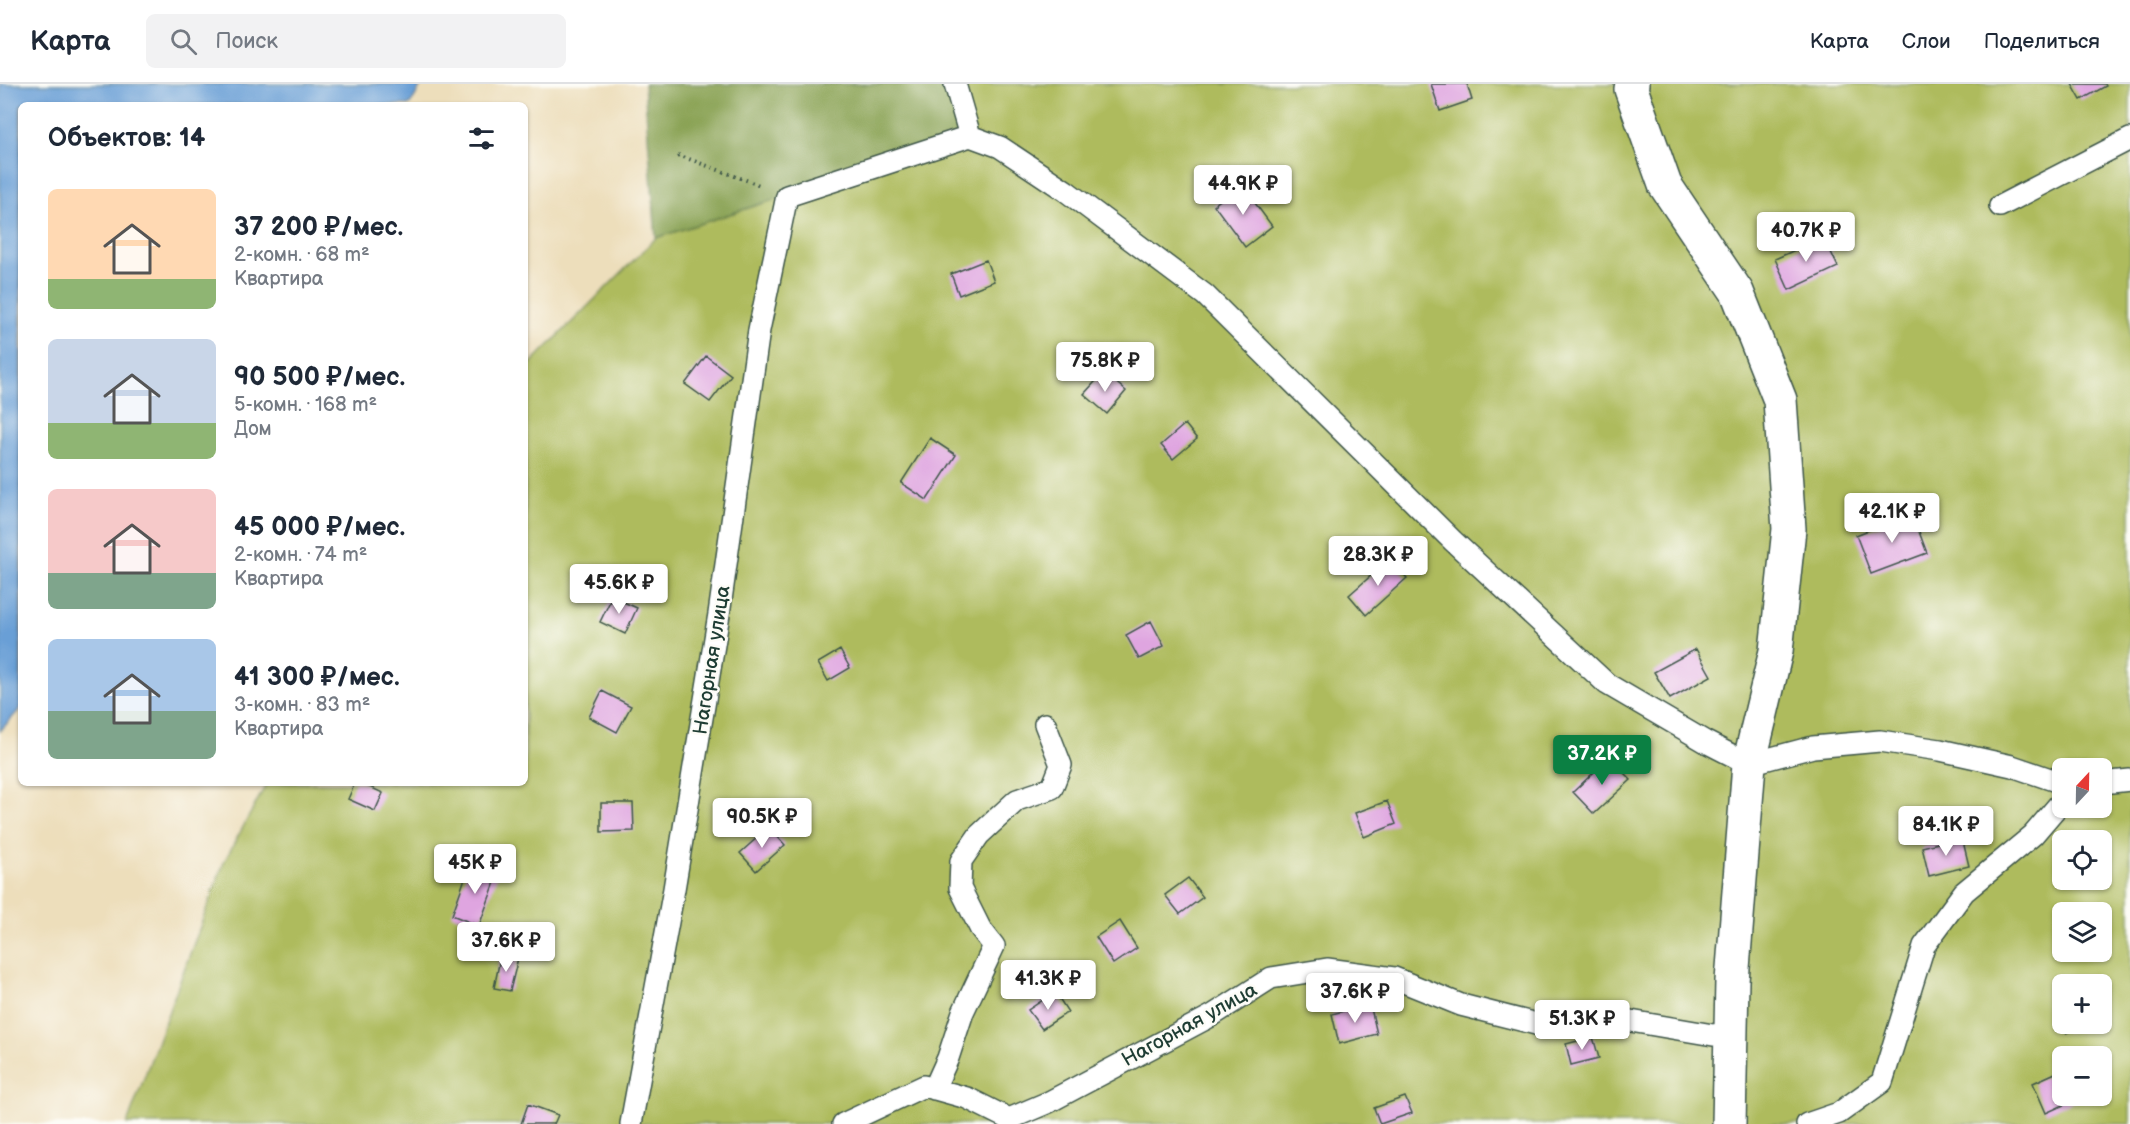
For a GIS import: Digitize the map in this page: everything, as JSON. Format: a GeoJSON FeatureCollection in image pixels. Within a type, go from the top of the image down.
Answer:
{"type":"FeatureCollection","features":[{"type":"Feature","properties":{"kind":"street"},"geometry":{"type":"LineString","coordinates":[[1632,84],[1631,89],[1665,185],[1737,292],[1780,400],[1789,529],[1776,651],[1749,764],[1732,981],[1729,1124]]}},
{"type":"Feature","properties":{"kind":"lane"},"geometry":{"type":"LineString","coordinates":[[955,84],[970,136]]}},
{"type":"Feature","properties":{"kind":"lane"},"geometry":{"type":"LineString","coordinates":[[787,196],[970,136],[1000,147],[1066,191],[1205,295],[1445,534],[1607,684],[1706,742],[1749,764],[1813,747],[1880,741],[1940,750],[2012,766],[2052,780]]}},
{"type":"Feature","properties":{"kind":"lane"},"geometry":{"type":"LineString","coordinates":[[2000,206],[2130,139]]}},
{"type":"Feature","properties":{"kind":"lane","name":"Нагорная улица"},"geometry":{"type":"LineString","coordinates":[[631,1124],[674,889],[719,614],[759,330],[787,196]]}},
{"type":"Feature","properties":{"kind":"lane"},"geometry":{"type":"LineString","coordinates":[[934,1089],[948,1058],[963,1012],[994,946],[980,928],[960,888],[961,861],[979,835],[1017,800],[1052,788],[1061,765],[1045,724]]}},
{"type":"Feature","properties":{"kind":"lane"},"geometry":{"type":"LineString","coordinates":[[2112,782],[2130,780]]}},
{"type":"Feature","properties":{"kind":"lane"},"geometry":{"type":"LineString","coordinates":[[1808,1124],[1839,1113],[1882,1082],[1924,946],[1964,892],[2033,835],[2052,813]]}},
{"type":"Feature","properties":{"kind":"lane","name":"Нагорная улица"},"geometry":{"type":"LineString","coordinates":[[843,1124],[924,1086],[967,1098],[1009,1119],[1049,1102],[1213,1015],[1272,978],[1328,969],[1394,978],[1461,1005],[1544,1026],[1613,1017],[1713,1035],[1730,1033]]}},
{"type":"Feature","properties":{"kind":"path"},"geometry":{"type":"LineString","coordinates":[[678,155],[787,196]]}},
{"type":"Feature","properties":{"kind":"green space"},"geometry":{"type":"Polygon","coordinates":[[[644,84],[955,84],[970,136],[656,238],[644,84]]]}},
{"type":"Feature","properties":{"kind":"green space"},"geometry":{"type":"Polygon","coordinates":[[[955,84],[2130,84],[2130,1124],[127,1124],[224,862],[265,786],[528,786],[528,366],[656,238],[970,136],[955,84]]]}},
{"type":"Feature","properties":{"kind":"water"},"geometry":{"type":"Polygon","coordinates":[[[0,84],[422,84],[412,102],[18,102],[18,711],[0,731],[0,84]]]}},
{"type":"Feature","properties":{"kind":"building"},"geometry":{"type":"Polygon","coordinates":[[[1431,84],[1467,84],[1472,100],[1440,111],[1431,84]]]}},
{"type":"Feature","properties":{"kind":"building"},"geometry":{"type":"Polygon","coordinates":[[[2072,84],[2105,84],[2106,86],[2081,100],[2072,84]]]}},
{"type":"Feature","properties":{"kind":"building"},"geometry":{"type":"Polygon","coordinates":[[[1241,184],[1272,226],[1245,247],[1214,205],[1241,184]]]}},
{"type":"Feature","properties":{"kind":"building"},"geometry":{"type":"Polygon","coordinates":[[[1824,237],[1838,267],[1789,290],[1775,259],[1824,237]]]}},
{"type":"Feature","properties":{"kind":"building"},"geometry":{"type":"Polygon","coordinates":[[[986,260],[994,281],[959,295],[951,274],[986,260]]]}},
{"type":"Feature","properties":{"kind":"building"},"geometry":{"type":"Polygon","coordinates":[[[706,356],[731,375],[710,402],[685,384],[706,356]]]}},
{"type":"Feature","properties":{"kind":"building"},"geometry":{"type":"Polygon","coordinates":[[[1104,372],[1126,391],[1107,414],[1084,394],[1104,372]]]}},
{"type":"Feature","properties":{"kind":"building"},"geometry":{"type":"Polygon","coordinates":[[[1185,424],[1197,439],[1173,459],[1161,445],[1185,424]]]}},
{"type":"Feature","properties":{"kind":"building"},"geometry":{"type":"Polygon","coordinates":[[[930,438],[956,455],[927,500],[901,483],[930,438]]]}},
{"type":"Feature","properties":{"kind":"building"},"geometry":{"type":"Polygon","coordinates":[[[1912,513],[1927,553],[1871,574],[1856,535],[1912,513]]]}},
{"type":"Feature","properties":{"kind":"building"},"geometry":{"type":"Polygon","coordinates":[[[1390,559],[1407,578],[1366,615],[1349,595],[1390,559]]]}},
{"type":"Feature","properties":{"kind":"building"},"geometry":{"type":"Polygon","coordinates":[[[612,597],[637,608],[625,634],[600,622],[612,597]]]}},
{"type":"Feature","properties":{"kind":"building"},"geometry":{"type":"Polygon","coordinates":[[[1151,621],[1164,646],[1139,659],[1126,635],[1151,621]]]}},
{"type":"Feature","properties":{"kind":"building"},"geometry":{"type":"Polygon","coordinates":[[[1696,649],[1711,676],[1670,699],[1654,672],[1696,649]]]}},
{"type":"Feature","properties":{"kind":"building"},"geometry":{"type":"Polygon","coordinates":[[[840,650],[850,668],[828,681],[818,663],[840,650]]]}},
{"type":"Feature","properties":{"kind":"building"},"geometry":{"type":"Polygon","coordinates":[[[602,691],[631,706],[617,732],[589,717],[602,691]]]}},
{"type":"Feature","properties":{"kind":"building"},"geometry":{"type":"Polygon","coordinates":[[[1609,758],[1631,780],[1594,814],[1573,792],[1609,758]]]}},
{"type":"Feature","properties":{"kind":"building"},"geometry":{"type":"Polygon","coordinates":[[[354,786],[368,786],[383,793],[375,811],[348,799],[354,786]]]}},
{"type":"Feature","properties":{"kind":"building"},"geometry":{"type":"Polygon","coordinates":[[[1387,801],[1396,824],[1364,837],[1355,813],[1387,801]]]}},
{"type":"Feature","properties":{"kind":"building"},"geometry":{"type":"Polygon","coordinates":[[[601,803],[633,803],[634,831],[601,832],[601,803]]]}},
{"type":"Feature","properties":{"kind":"building"},"geometry":{"type":"Polygon","coordinates":[[[769,827],[785,845],[756,871],[740,853],[769,827]]]}},
{"type":"Feature","properties":{"kind":"building"},"geometry":{"type":"Polygon","coordinates":[[[1962,837],[1969,866],[1929,876],[1922,847],[1962,837]]]}},
{"type":"Feature","properties":{"kind":"building"},"geometry":{"type":"Polygon","coordinates":[[[470,864],[498,874],[479,926],[452,915],[470,864]]]}},
{"type":"Feature","properties":{"kind":"building"},"geometry":{"type":"Polygon","coordinates":[[[1188,878],[1203,897],[1180,914],[1165,895],[1188,878]]]}},
{"type":"Feature","properties":{"kind":"building"},"geometry":{"type":"Polygon","coordinates":[[[1120,921],[1137,948],[1113,964],[1096,937],[1120,921]]]}},
{"type":"Feature","properties":{"kind":"building"},"geometry":{"type":"Polygon","coordinates":[[[501,954],[518,958],[510,991],[494,988],[501,954]]]}},
{"type":"Feature","properties":{"kind":"building"},"geometry":{"type":"Polygon","coordinates":[[[1055,992],[1068,1012],[1042,1029],[1028,1010],[1055,992]]]}},
{"type":"Feature","properties":{"kind":"building"},"geometry":{"type":"Polygon","coordinates":[[[1370,1004],[1377,1034],[1339,1044],[1332,1014],[1370,1004]]]}},
{"type":"Feature","properties":{"kind":"building"},"geometry":{"type":"Polygon","coordinates":[[[1593,1037],[1599,1058],[1571,1065],[1566,1044],[1593,1037]]]}},
{"type":"Feature","properties":{"kind":"building"},"geometry":{"type":"Polygon","coordinates":[[[2052,1074],[2052,1106],[2061,1106],[2046,1113],[2033,1083],[2052,1074]]]}},
{"type":"Feature","properties":{"kind":"building"},"geometry":{"type":"Polygon","coordinates":[[[1405,1097],[1412,1113],[1380,1124],[1374,1108],[1405,1097]]]}},
{"type":"Feature","properties":{"kind":"building"},"geometry":{"type":"Polygon","coordinates":[[[528,1104],[558,1115],[554,1124],[521,1124],[528,1104]]]}}]}
